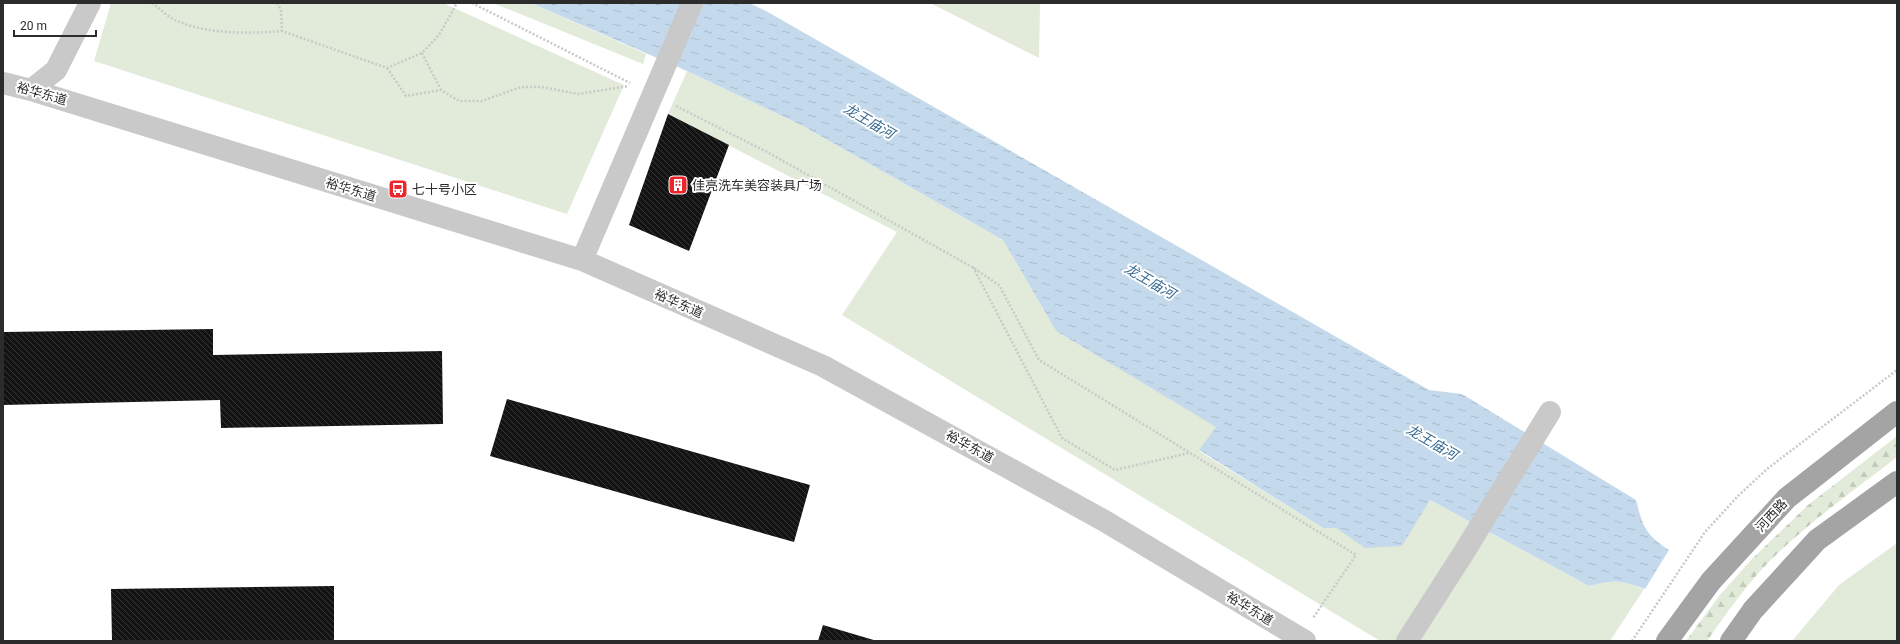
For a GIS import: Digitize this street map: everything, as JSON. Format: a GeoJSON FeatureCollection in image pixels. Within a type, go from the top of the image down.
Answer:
{"type":"FeatureCollection","features":[{"type":"Feature","properties":{"kind":"main road","name":"河西路"},"geometry":{"type":"LineString","coordinates":[[1667,641],[1711,581],[1787,498],[1897,412]]}},
{"type":"Feature","properties":{"kind":"main road"},"geometry":{"type":"LineString","coordinates":[[1731,641],[1753,610],[1817,540],[1897,482]]}},
{"type":"Feature","properties":{"kind":"street"},"geometry":{"type":"LineString","coordinates":[[31,90],[56,70],[90,3]]}},
{"type":"Feature","properties":{"kind":"street"},"geometry":{"type":"LineString","coordinates":[[582,260],[654,88],[692,3]]}},
{"type":"Feature","properties":{"kind":"street","name":"裕华东道"},"geometry":{"type":"LineString","coordinates":[[3,83],[31,90],[582,260],[823,366],[1103,520],[1305,641]]}},
{"type":"Feature","properties":{"kind":"street"},"geometry":{"type":"LineString","coordinates":[[1407,641],[1461,557],[1550,412]]}},
{"type":"Feature","properties":{"kind":"path"},"geometry":{"type":"LineString","coordinates":[[152,3],[176,20],[197,28],[256,34],[282,31],[387,68],[406,96],[441,90]]}},
{"type":"Feature","properties":{"kind":"path"},"geometry":{"type":"LineString","coordinates":[[277,3],[281,10],[282,31]]}},
{"type":"Feature","properties":{"kind":"path"},"geometry":{"type":"LineString","coordinates":[[387,68],[422,53],[439,35],[457,3]]}},
{"type":"Feature","properties":{"kind":"path"},"geometry":{"type":"LineString","coordinates":[[422,53],[441,90],[459,101],[482,101],[520,87],[542,87],[578,94],[635,85],[472,3]]}},
{"type":"Feature","properties":{"kind":"path"},"geometry":{"type":"LineString","coordinates":[[670,103],[767,152],[972,267],[999,286],[1039,360],[1356,555],[1313,618]]}},
{"type":"Feature","properties":{"kind":"path"},"geometry":{"type":"LineString","coordinates":[[972,267],[1062,438],[1115,470],[1189,453]]}},
{"type":"Feature","properties":{"kind":"green space"},"geometry":{"type":"Polygon","coordinates":[[[111,3],[443,3],[624,85],[567,214],[94,61],[111,3]]]}},
{"type":"Feature","properties":{"kind":"green space"},"geometry":{"type":"Polygon","coordinates":[[[493,3],[531,3],[646,54],[643,64],[493,3]]]}},
{"type":"Feature","properties":{"kind":"green space"},"geometry":{"type":"Polygon","coordinates":[[[930,3],[1040,3],[1039,58],[930,3]]]}},
{"type":"Feature","properties":{"kind":"green space"},"geometry":{"type":"Polygon","coordinates":[[[687,71],[803,126],[1003,240],[1056,331],[1217,427],[1199,451],[1323,528],[1336,528],[1430,500],[1589,586],[1616,582],[1629,584],[1644,589],[1610,641],[1380,641],[842,315],[897,232],[668,114],[687,71]]]}},
{"type":"Feature","properties":{"kind":"green space"},"geometry":{"type":"Polygon","coordinates":[[[1897,436],[1897,457],[1821,515],[1778,553],[1749,584],[1707,641],[1686,641],[1719,596],[1752,559],[1808,505],[1897,436]]]}},
{"type":"Feature","properties":{"kind":"green space"},"geometry":{"type":"Polygon","coordinates":[[[1897,543],[1897,641],[1792,641],[1839,585],[1897,543]]]}},
{"type":"Feature","properties":{"kind":"water","name":"龙王庙河"},"geometry":{"type":"Polygon","coordinates":[[[531,3],[749,3],[766,11],[1429,390],[1462,394],[1636,500],[1646,529],[1655,539],[1669,550],[1645,589],[1630,584],[1617,582],[1589,586],[1430,500],[1402,546],[1365,548],[1336,528],[1323,528],[1199,450],[1216,427],[1056,331],[1003,240],[803,126],[687,71],[531,3]]]}},
{"type":"Feature","properties":{"kind":"building","name":"佳亮洗车美容装具广场"},"geometry":{"type":"Polygon","coordinates":[[[668,114],[729,145],[689,251],[629,225],[668,114]]]}},
{"type":"Feature","properties":{"kind":"building"},"geometry":{"type":"Polygon","coordinates":[[[213,329],[213,355],[442,351],[443,424],[221,428],[220,400],[3,405],[3,332],[213,329]]]}},
{"type":"Feature","properties":{"kind":"building"},"geometry":{"type":"Polygon","coordinates":[[[507,399],[810,485],[794,542],[490,456],[507,399]]]}},
{"type":"Feature","properties":{"kind":"building"},"geometry":{"type":"Polygon","coordinates":[[[334,586],[334,641],[112,641],[111,589],[334,586]]]}},
{"type":"Feature","properties":{"kind":"building"},"geometry":{"type":"Polygon","coordinates":[[[823,625],[877,641],[818,641],[823,625]]]}},
{"type":"Feature","properties":{"kind":"place","name":"佳亮洗车美容装具广场"},"geometry":{"type":"Point","coordinates":[678,185]}},
{"type":"Feature","properties":{"kind":"place","name":"七十号小区"},"geometry":{"type":"Point","coordinates":[398,189]}}]}
